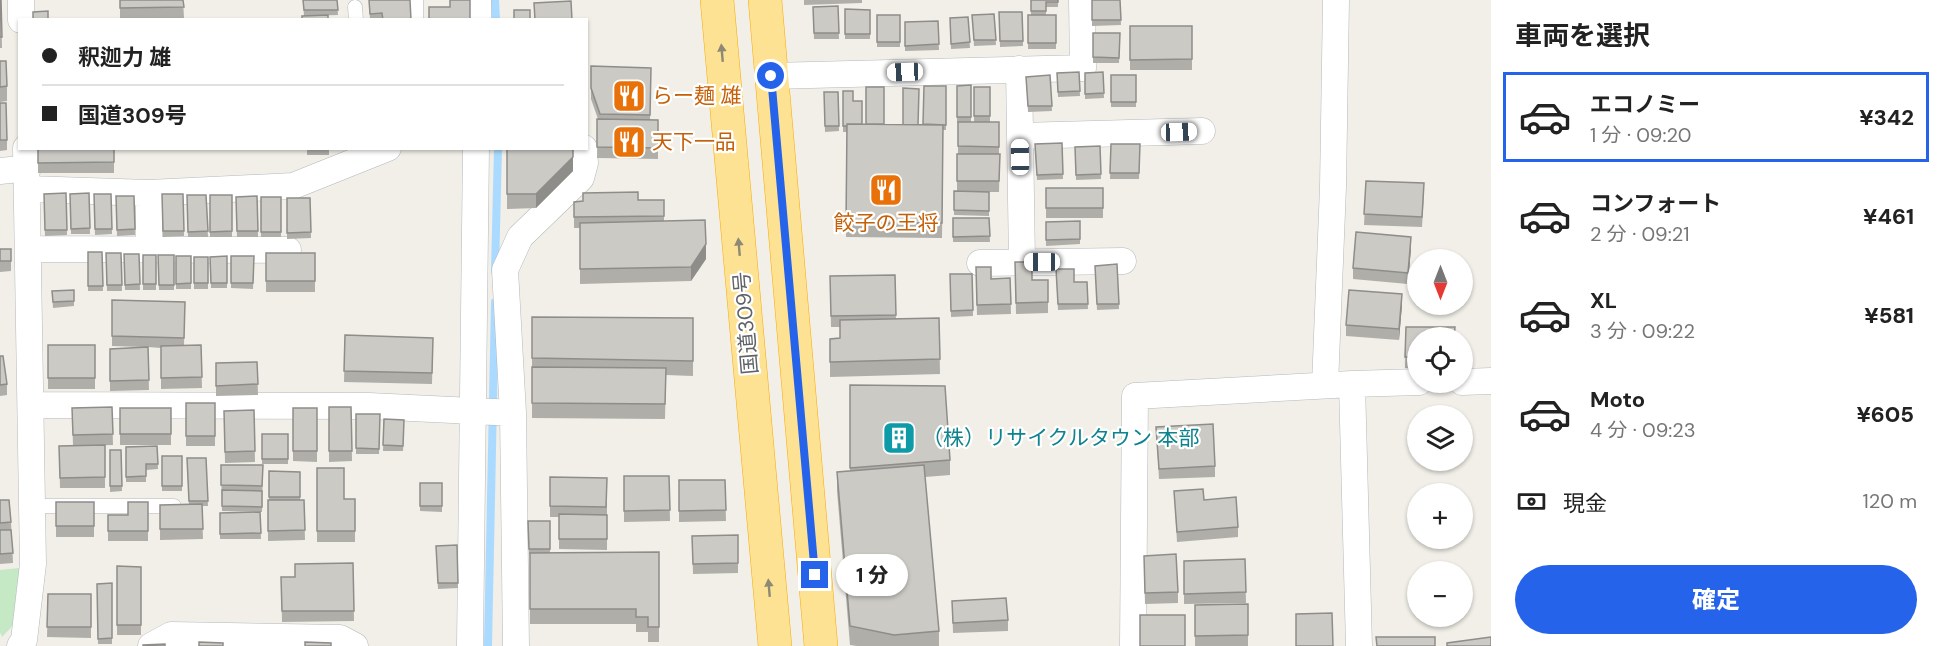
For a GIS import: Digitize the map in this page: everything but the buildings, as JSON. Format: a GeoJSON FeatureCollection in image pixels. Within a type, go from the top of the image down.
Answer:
{"type":"FeatureCollection","features":[{"type":"Feature","properties":{"kind":"highway","name":"国道309号"},"geometry":{"type":"LineString","coordinates":[[717,0],[775,646]]}},
{"type":"Feature","properties":{"kind":"highway"},"geometry":{"type":"LineString","coordinates":[[765,0],[821,646]]}},
{"type":"Feature","properties":{"kind":"street"},"geometry":{"type":"LineString","coordinates":[[21,0],[21,18]]}},
{"type":"Feature","properties":{"kind":"street"},"geometry":{"type":"LineString","coordinates":[[478,0],[478,18]]}},
{"type":"Feature","properties":{"kind":"street"},"geometry":{"type":"LineString","coordinates":[[771,76],[1083,68],[1082,0]]}},
{"type":"Feature","properties":{"kind":"street"},"geometry":{"type":"LineString","coordinates":[[1325,385],[1333,187],[1335,0]]}},
{"type":"Feature","properties":{"kind":"street"},"geometry":{"type":"LineString","coordinates":[[1019,69],[1022,262]]}},
{"type":"Feature","properties":{"kind":"street"},"geometry":{"type":"LineString","coordinates":[[1020,136],[1202,131]]}},
{"type":"Feature","properties":{"kind":"street"},"geometry":{"type":"LineString","coordinates":[[0,171],[27,168],[149,193],[294,186],[358,154],[378,150]]}},
{"type":"Feature","properties":{"kind":"street"},"geometry":{"type":"LineString","coordinates":[[470,646],[476,150]]}},
{"type":"Feature","properties":{"kind":"street"},"geometry":{"type":"LineString","coordinates":[[516,646],[512,413],[505,270],[520,237],[581,178],[585,163],[584,150]]}},
{"type":"Feature","properties":{"kind":"street"},"geometry":{"type":"LineString","coordinates":[[20,646],[24,640],[33,564],[27,168]]}},
{"type":"Feature","properties":{"kind":"street"},"geometry":{"type":"LineString","coordinates":[[149,193],[149,249]]}},
{"type":"Feature","properties":{"kind":"street"},"geometry":{"type":"LineString","coordinates":[[29,249],[288,250]]}},
{"type":"Feature","properties":{"kind":"street"},"geometry":{"type":"LineString","coordinates":[[980,263],[1123,261]]}},
{"type":"Feature","properties":{"kind":"street"},"geometry":{"type":"LineString","coordinates":[[1473,382],[1491,381]]}},
{"type":"Feature","properties":{"kind":"street"},"geometry":{"type":"LineString","coordinates":[[1133,646],[1135,396],[1407,382]]}},
{"type":"Feature","properties":{"kind":"street"},"geometry":{"type":"LineString","coordinates":[[1352,384],[1359,646]]}},
{"type":"Feature","properties":{"kind":"street"},"geometry":{"type":"LineString","coordinates":[[31,405],[369,406],[512,413]]}},
{"type":"Feature","properties":{"kind":"street"},"geometry":{"type":"LineString","coordinates":[[151,646],[171,635],[340,638],[355,646]]}},
{"type":"Feature","properties":{"kind":"lane"},"geometry":{"type":"LineString","coordinates":[[416,0],[416,18]]}},
{"type":"Feature","properties":{"kind":"lane"},"geometry":{"type":"LineString","coordinates":[[32,506],[174,506]]}},
{"type":"Feature","properties":{"kind":"green space"},"geometry":{"type":"Polygon","coordinates":[[[19,568],[22,595],[19,619],[2,637],[0,632],[0,570],[19,568]]]}},
{"type":"Feature","properties":{"kind":"waterway"},"geometry":{"type":"LineString","coordinates":[[495,0],[496,18]]}},
{"type":"Feature","properties":{"kind":"waterway"},"geometry":{"type":"LineString","coordinates":[[495,271],[498,150]]}},
{"type":"Feature","properties":{"kind":"waterway"},"geometry":{"type":"LineString","coordinates":[[488,646],[495,302]]}},
{"type":"Feature","properties":{"kind":"place","name":"らー麺 雄"},"geometry":{"type":"Point","coordinates":[629,96]}},
{"type":"Feature","properties":{"kind":"place","name":"天下一品"},"geometry":{"type":"Point","coordinates":[629,142]}},
{"type":"Feature","properties":{"kind":"place","name":"餃子の王将"},"geometry":{"type":"Point","coordinates":[886,190]}},
{"type":"Feature","properties":{"kind":"place","name":"（株）リサイクルタウン 本部"},"geometry":{"type":"Point","coordinates":[899,438]}},
{"type":"Feature","properties":{"kind":"route"},"geometry":{"type":"LineString","coordinates":[[771,76],[815,575]]}}]}
